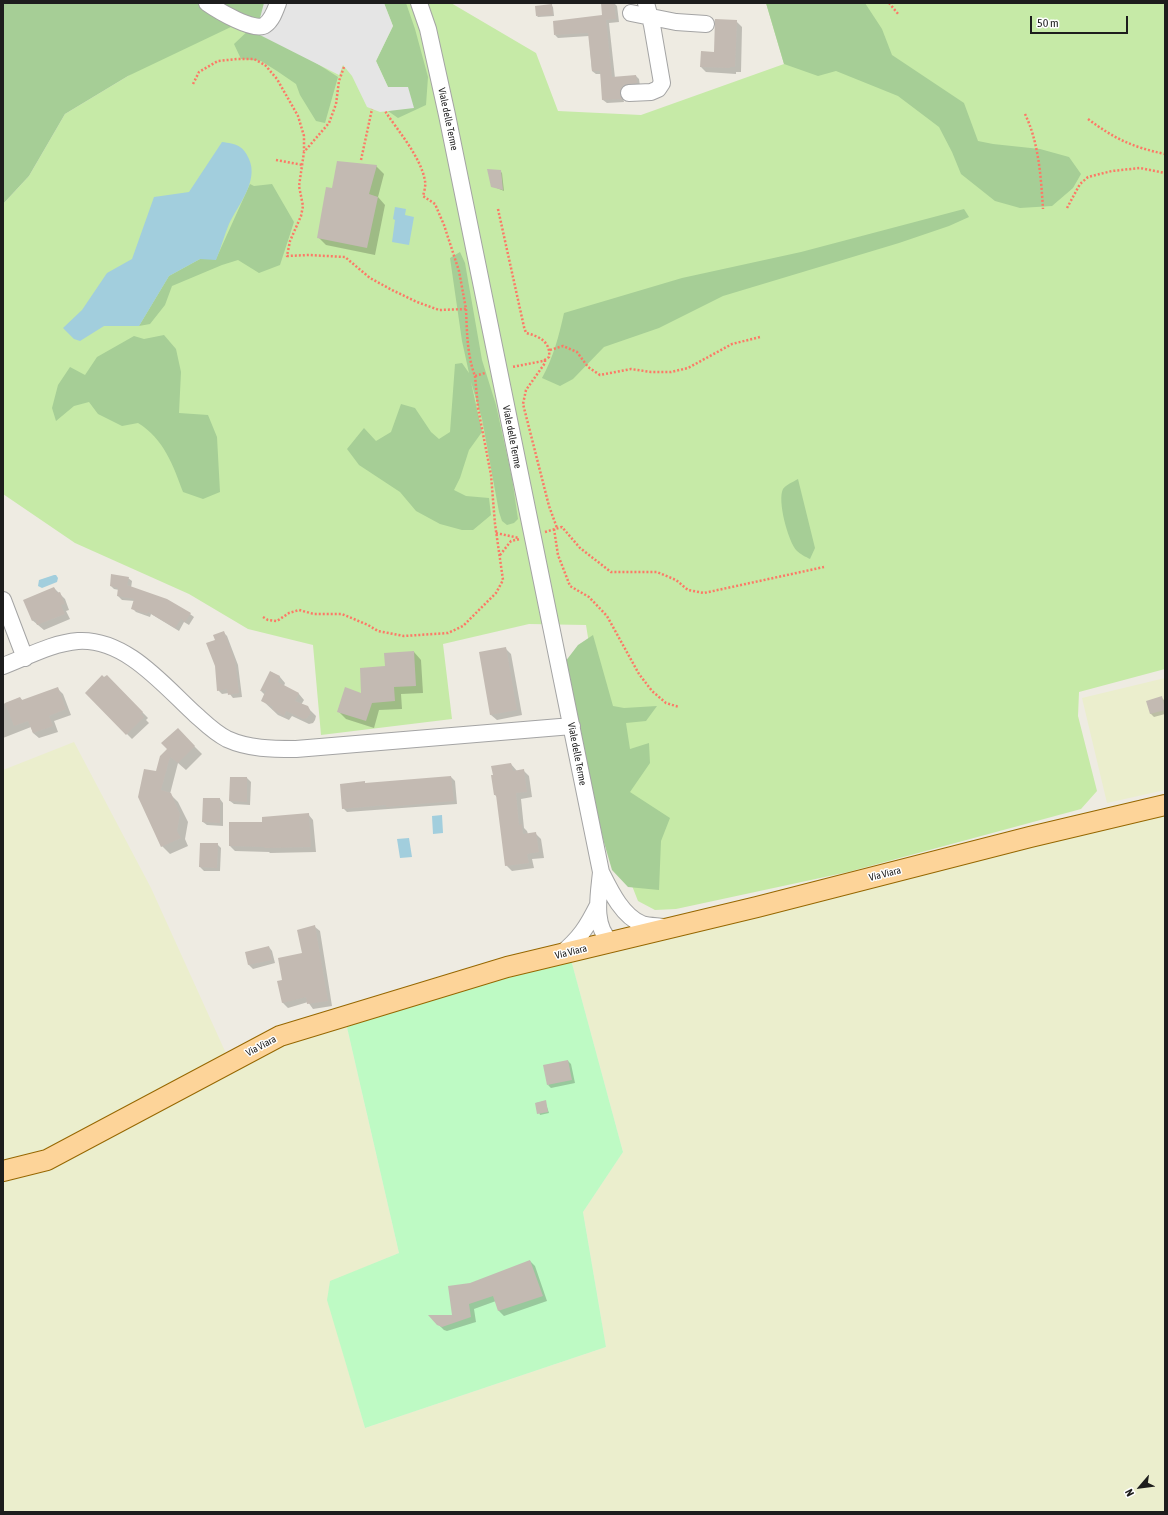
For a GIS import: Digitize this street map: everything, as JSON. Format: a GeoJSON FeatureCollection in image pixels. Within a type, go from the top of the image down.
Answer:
{"type":"FeatureCollection","features":[{"type":"Feature","properties":{"kind":"main road","name":"Via Viara"},"geometry":{"type":"LineString","coordinates":[[3,1171],[47,1160],[280,1036],[507,967],[670,928],[1030,837],[1165,805]]}},
{"type":"Feature","properties":{"kind":"street"},"geometry":{"type":"LineString","coordinates":[[207,3],[241,22],[259,27],[265,25],[274,13],[278,3]]}},
{"type":"Feature","properties":{"kind":"street","name":"Viale delle Terme"},"geometry":{"type":"LineString","coordinates":[[419,3],[428,29],[447,115],[601,872],[612,895],[625,912],[642,924],[670,928]]}},
{"type":"Feature","properties":{"kind":"street"},"geometry":{"type":"LineString","coordinates":[[629,93],[651,92],[658,89],[662,83],[660,66],[648,10]]}},
{"type":"Feature","properties":{"kind":"street"},"geometry":{"type":"LineString","coordinates":[[631,13],[648,10],[676,22],[706,24]]}},
{"type":"Feature","properties":{"kind":"street"},"geometry":{"type":"LineString","coordinates":[[3,600],[26,658]]}},
{"type":"Feature","properties":{"kind":"street"},"geometry":{"type":"LineString","coordinates":[[3,666],[48,649],[72,642],[92,642],[106,645],[142,664],[217,733],[241,745],[267,749],[296,750],[572,726]]}},
{"type":"Feature","properties":{"kind":"street","name":"Viale delle Terme"},"geometry":{"type":"LineString","coordinates":[[601,872],[598,905],[601,929],[605,937],[616,941]]}},
{"type":"Feature","properties":{"kind":"street","name":"Viale delle Terme"},"geometry":{"type":"LineString","coordinates":[[561,954],[573,944],[587,928],[598,905]]}},
{"type":"Feature","properties":{"kind":"street"},"geometry":{"type":"LineString","coordinates":[[616,941],[625,912]]}},
{"type":"Feature","properties":{"kind":"path"},"geometry":{"type":"LineString","coordinates":[[889,3],[899,15]]}},
{"type":"Feature","properties":{"kind":"path"},"geometry":{"type":"LineString","coordinates":[[193,84],[199,72],[218,61],[254,59],[265,65],[277,79],[298,116],[304,136],[303,165],[299,186],[303,206],[301,216],[290,241],[287,256],[309,255],[345,257],[370,278],[417,302],[439,310],[466,309]]}},
{"type":"Feature","properties":{"kind":"path"},"geometry":{"type":"LineString","coordinates":[[304,152],[329,124],[336,104],[339,81],[344,66]]}},
{"type":"Feature","properties":{"kind":"path"},"geometry":{"type":"LineString","coordinates":[[361,160],[372,109]]}},
{"type":"Feature","properties":{"kind":"path"},"geometry":{"type":"LineString","coordinates":[[263,618],[277,621],[289,613],[299,610],[314,614],[342,614],[378,631],[404,636],[448,633],[463,626],[496,593],[503,580],[496,533],[492,475],[478,408],[475,376],[471,366],[467,340],[466,309],[459,270],[436,204],[423,196],[425,182],[419,165],[406,140],[384,111]]}},
{"type":"Feature","properties":{"kind":"path"},"geometry":{"type":"LineString","coordinates":[[1025,114],[1036,148],[1042,184],[1043,209]]}},
{"type":"Feature","properties":{"kind":"path"},"geometry":{"type":"LineString","coordinates":[[1088,118],[1121,141],[1149,151],[1165,154]]}},
{"type":"Feature","properties":{"kind":"path"},"geometry":{"type":"LineString","coordinates":[[276,160],[303,165]]}},
{"type":"Feature","properties":{"kind":"path"},"geometry":{"type":"LineString","coordinates":[[1067,208],[1080,184],[1088,177],[1112,171],[1140,168],[1165,173]]}},
{"type":"Feature","properties":{"kind":"path"},"geometry":{"type":"LineString","coordinates":[[498,209],[526,333],[535,335],[544,341],[550,350],[549,357],[545,360],[532,364],[511,367]]}},
{"type":"Feature","properties":{"kind":"path"},"geometry":{"type":"LineString","coordinates":[[550,350],[563,346],[577,352],[588,367],[600,375],[631,370],[671,372],[688,368],[732,344],[760,337]]}},
{"type":"Feature","properties":{"kind":"path"},"geometry":{"type":"LineString","coordinates":[[545,360],[545,363],[526,390],[523,404],[556,529],[558,555],[570,586],[590,597],[607,616],[639,674],[652,691],[666,703],[679,707]]}},
{"type":"Feature","properties":{"kind":"path"},"geometry":{"type":"LineString","coordinates":[[475,376],[489,371]]}},
{"type":"Feature","properties":{"kind":"path"},"geometry":{"type":"LineString","coordinates":[[541,533],[562,527],[580,548],[611,572],[657,572],[676,580],[688,590],[704,593],[824,567]]}},
{"type":"Feature","properties":{"kind":"path"},"geometry":{"type":"LineString","coordinates":[[496,533],[520,539]]}},
{"type":"Feature","properties":{"kind":"path"},"geometry":{"type":"LineString","coordinates":[[499,555],[511,542],[527,537]]}},
{"type":"Feature","properties":{"kind":"green space"},"geometry":{"type":"Polygon","coordinates":[[[3,3],[264,3],[279,39],[338,77],[325,123],[316,121],[300,95],[296,84],[261,61],[241,59],[234,44],[252,27],[233,26],[128,76],[65,114],[29,176],[3,204],[3,3]]]}},
{"type":"Feature","properties":{"kind":"green space"},"geometry":{"type":"Polygon","coordinates":[[[235,3],[451,3],[536,53],[558,111],[641,115],[784,64],[766,3],[1165,3],[1165,669],[1079,692],[1078,716],[1097,791],[1081,809],[848,872],[676,909],[655,910],[638,901],[625,868],[586,625],[529,624],[443,644],[452,719],[321,735],[313,645],[248,629],[189,594],[75,543],[3,494],[3,204],[29,176],[65,114],[128,76],[235,3]]]}},
{"type":"Feature","properties":{"kind":"green space"},"geometry":{"type":"Polygon","coordinates":[[[384,3],[406,3],[415,29],[428,77],[426,105],[398,118],[388,111],[406,106],[408,87],[388,87],[376,61],[393,26],[384,3]]]}},
{"type":"Feature","properties":{"kind":"green space"},"geometry":{"type":"Polygon","coordinates":[[[766,3],[865,3],[882,29],[892,55],[964,103],[978,141],[1040,149],[1069,157],[1081,174],[1073,188],[1052,206],[1020,208],[995,201],[961,174],[939,127],[898,96],[836,71],[818,76],[784,64],[766,3]]]}},
{"type":"Feature","properties":{"kind":"green space"},"geometry":{"type":"Polygon","coordinates":[[[250,184],[254,186],[272,184],[294,222],[280,265],[259,273],[238,260],[222,265],[172,286],[165,305],[150,324],[139,326],[169,276],[200,259],[216,259],[250,184]]]}},
{"type":"Feature","properties":{"kind":"green space"},"geometry":{"type":"Polygon","coordinates":[[[964,209],[969,217],[949,226],[899,243],[723,296],[659,328],[604,347],[573,379],[560,386],[542,378],[555,347],[564,313],[682,278],[801,252],[964,209]]]}},
{"type":"Feature","properties":{"kind":"green space"},"geometry":{"type":"Polygon","coordinates":[[[460,252],[465,263],[482,360],[496,405],[512,478],[518,519],[514,523],[507,525],[502,521],[499,512],[482,419],[471,382],[482,432],[469,450],[460,478],[454,490],[466,496],[489,498],[491,515],[473,530],[462,530],[440,524],[416,511],[400,492],[359,465],[347,449],[364,428],[376,441],[391,432],[401,404],[415,408],[431,432],[439,439],[450,432],[455,364],[462,363],[469,373],[462,341],[450,258],[460,252]]]}},
{"type":"Feature","properties":{"kind":"green space"},"geometry":{"type":"Polygon","coordinates":[[[164,335],[176,349],[181,372],[179,413],[208,415],[217,437],[220,492],[203,499],[183,492],[171,463],[161,445],[147,429],[138,423],[122,426],[98,414],[89,402],[74,406],[56,421],[52,408],[58,385],[70,367],[85,375],[97,357],[134,336],[144,339],[164,335]]]}},
{"type":"Feature","properties":{"kind":"green space"},"geometry":{"type":"Polygon","coordinates":[[[798,479],[815,548],[810,559],[798,552],[794,546],[790,539],[782,511],[781,502],[783,489],[788,484],[798,479]]]}},
{"type":"Feature","properties":{"kind":"green space"},"geometry":{"type":"Polygon","coordinates":[[[593,635],[613,706],[624,708],[657,706],[646,721],[626,723],[630,749],[649,743],[650,763],[630,792],[670,818],[661,841],[659,890],[628,887],[612,870],[603,839],[565,662],[578,645],[593,635]]]}},
{"type":"Feature","properties":{"kind":"green space"},"geometry":{"type":"Polygon","coordinates":[[[1165,678],[1165,790],[1107,803],[1082,698],[1165,678]]]}},
{"type":"Feature","properties":{"kind":"green space"},"geometry":{"type":"Polygon","coordinates":[[[74,742],[151,888],[229,1060],[343,1010],[399,1253],[330,1282],[328,1300],[365,1428],[606,1347],[583,1212],[623,1152],[570,956],[610,954],[1165,805],[1165,1512],[3,1512],[3,770],[74,742]]]}},
{"type":"Feature","properties":{"kind":"green space"},"geometry":{"type":"Polygon","coordinates":[[[570,956],[623,1152],[583,1212],[606,1347],[365,1428],[327,1300],[330,1281],[399,1253],[343,1010],[570,956]]]}},
{"type":"Feature","properties":{"kind":"shaded area"},"geometry":{"type":"Polygon","coordinates":[[[264,3],[384,3],[393,26],[376,61],[388,87],[408,87],[414,108],[380,112],[367,107],[352,76],[343,65],[339,75],[256,33],[264,3]]]}},
{"type":"Feature","properties":{"kind":"water"},"geometry":{"type":"Polygon","coordinates":[[[222,142],[242,148],[249,159],[251,176],[246,193],[229,224],[216,260],[200,259],[169,276],[139,326],[104,326],[80,341],[74,339],[63,328],[82,310],[107,273],[132,259],[154,197],[189,192],[222,142]]]}},
{"type":"Feature","properties":{"kind":"water"},"geometry":{"type":"Polygon","coordinates":[[[395,207],[406,209],[405,215],[414,217],[409,245],[392,242],[395,207]]]}},
{"type":"Feature","properties":{"kind":"water"},"geometry":{"type":"Polygon","coordinates":[[[54,575],[58,578],[57,582],[42,588],[38,586],[39,580],[54,575]]]}},
{"type":"Feature","properties":{"kind":"water"},"geometry":{"type":"Polygon","coordinates":[[[442,815],[443,833],[433,834],[432,816],[442,815]]]}},
{"type":"Feature","properties":{"kind":"water"},"geometry":{"type":"Polygon","coordinates":[[[409,838],[412,857],[400,858],[397,839],[409,838]]]}},
{"type":"Feature","properties":{"kind":"building"},"geometry":{"type":"Polygon","coordinates":[[[601,3],[614,3],[616,19],[606,20],[612,77],[636,75],[637,83],[624,85],[621,88],[620,94],[622,99],[602,100],[600,71],[592,71],[588,33],[554,35],[553,21],[602,15],[601,3]]]}},
{"type":"Feature","properties":{"kind":"building"},"geometry":{"type":"Polygon","coordinates":[[[552,4],[553,15],[536,16],[535,6],[552,4]]]}},
{"type":"Feature","properties":{"kind":"building"},"geometry":{"type":"Polygon","coordinates":[[[715,19],[737,20],[735,67],[700,67],[701,51],[714,52],[715,19]]]}},
{"type":"Feature","properties":{"kind":"building"},"geometry":{"type":"Polygon","coordinates":[[[337,161],[377,165],[369,194],[378,197],[367,248],[317,238],[326,187],[332,188],[337,161]]]}},
{"type":"Feature","properties":{"kind":"building"},"geometry":{"type":"Polygon","coordinates":[[[487,169],[501,170],[503,190],[491,187],[487,169]]]}},
{"type":"Feature","properties":{"kind":"building"},"geometry":{"type":"Polygon","coordinates":[[[111,574],[129,577],[127,585],[167,599],[191,613],[185,622],[181,619],[175,628],[148,612],[147,614],[131,609],[134,599],[117,596],[118,588],[110,586],[111,574]]]}},
{"type":"Feature","properties":{"kind":"building"},"geometry":{"type":"Polygon","coordinates":[[[54,587],[57,593],[60,592],[65,604],[61,605],[65,614],[37,625],[35,619],[32,621],[23,600],[54,587]]]}},
{"type":"Feature","properties":{"kind":"building"},"geometry":{"type":"Polygon","coordinates":[[[224,631],[235,661],[239,693],[228,695],[227,689],[217,691],[215,666],[206,643],[215,640],[213,635],[224,631]]]}},
{"type":"Feature","properties":{"kind":"building"},"geometry":{"type":"Polygon","coordinates":[[[506,647],[517,710],[490,715],[479,652],[506,647]]]}},
{"type":"Feature","properties":{"kind":"building"},"geometry":{"type":"Polygon","coordinates":[[[414,651],[416,686],[394,687],[395,701],[372,703],[366,721],[337,712],[345,687],[361,693],[360,668],[385,666],[384,653],[414,651]]]}},
{"type":"Feature","properties":{"kind":"building"},"geometry":{"type":"Polygon","coordinates":[[[270,671],[280,676],[278,682],[299,693],[295,701],[308,706],[310,714],[307,718],[303,719],[286,711],[284,716],[272,709],[273,707],[261,701],[266,690],[260,691],[270,671]]]}},
{"type":"Feature","properties":{"kind":"building"},"geometry":{"type":"Polygon","coordinates":[[[102,675],[104,677],[107,675],[143,712],[141,714],[144,717],[126,735],[85,693],[102,675]]]}},
{"type":"Feature","properties":{"kind":"building"},"geometry":{"type":"Polygon","coordinates":[[[58,687],[66,709],[49,716],[53,726],[33,733],[28,721],[14,726],[5,703],[20,697],[22,700],[58,687]]]}},
{"type":"Feature","properties":{"kind":"building"},"geometry":{"type":"Polygon","coordinates":[[[1162,696],[1165,710],[1150,714],[1146,701],[1162,696]]]}},
{"type":"Feature","properties":{"kind":"building"},"geometry":{"type":"Polygon","coordinates":[[[178,728],[195,746],[178,763],[170,757],[161,790],[171,793],[180,814],[177,831],[181,838],[161,847],[138,797],[144,769],[156,771],[160,756],[167,749],[161,743],[178,728]]]}},
{"type":"Feature","properties":{"kind":"building"},"geometry":{"type":"Polygon","coordinates":[[[511,763],[513,771],[524,769],[527,792],[516,793],[519,825],[522,824],[523,834],[536,832],[539,852],[527,854],[529,863],[505,866],[496,795],[494,795],[491,775],[493,775],[491,766],[511,763]]]}},
{"type":"Feature","properties":{"kind":"building"},"geometry":{"type":"Polygon","coordinates":[[[451,776],[454,801],[342,809],[340,784],[451,776]]]}},
{"type":"Feature","properties":{"kind":"building"},"geometry":{"type":"Polygon","coordinates":[[[230,777],[247,777],[247,802],[229,801],[230,777]]]}},
{"type":"Feature","properties":{"kind":"building"},"geometry":{"type":"Polygon","coordinates":[[[203,798],[220,798],[220,823],[202,822],[203,798]]]}},
{"type":"Feature","properties":{"kind":"building"},"geometry":{"type":"Polygon","coordinates":[[[309,813],[311,847],[264,848],[229,846],[229,822],[262,822],[262,817],[309,813]]]}},
{"type":"Feature","properties":{"kind":"building"},"geometry":{"type":"Polygon","coordinates":[[[200,843],[218,843],[217,868],[199,867],[200,843]]]}},
{"type":"Feature","properties":{"kind":"building"},"geometry":{"type":"Polygon","coordinates":[[[315,925],[328,1001],[307,1004],[306,997],[282,1003],[277,981],[282,980],[278,958],[302,953],[297,930],[315,925]]]}},
{"type":"Feature","properties":{"kind":"building"},"geometry":{"type":"Polygon","coordinates":[[[269,946],[272,960],[248,965],[245,952],[269,946]]]}},
{"type":"Feature","properties":{"kind":"building"},"geometry":{"type":"Polygon","coordinates":[[[568,1060],[572,1080],[547,1085],[543,1065],[568,1060]]]}},
{"type":"Feature","properties":{"kind":"building"},"geometry":{"type":"Polygon","coordinates":[[[546,1100],[548,1112],[537,1114],[535,1103],[546,1100]]]}},
{"type":"Feature","properties":{"kind":"building"},"geometry":{"type":"Polygon","coordinates":[[[530,1260],[543,1296],[498,1311],[493,1296],[469,1304],[471,1317],[442,1327],[437,1325],[428,1315],[452,1315],[448,1286],[470,1283],[530,1260]]]}}]}
